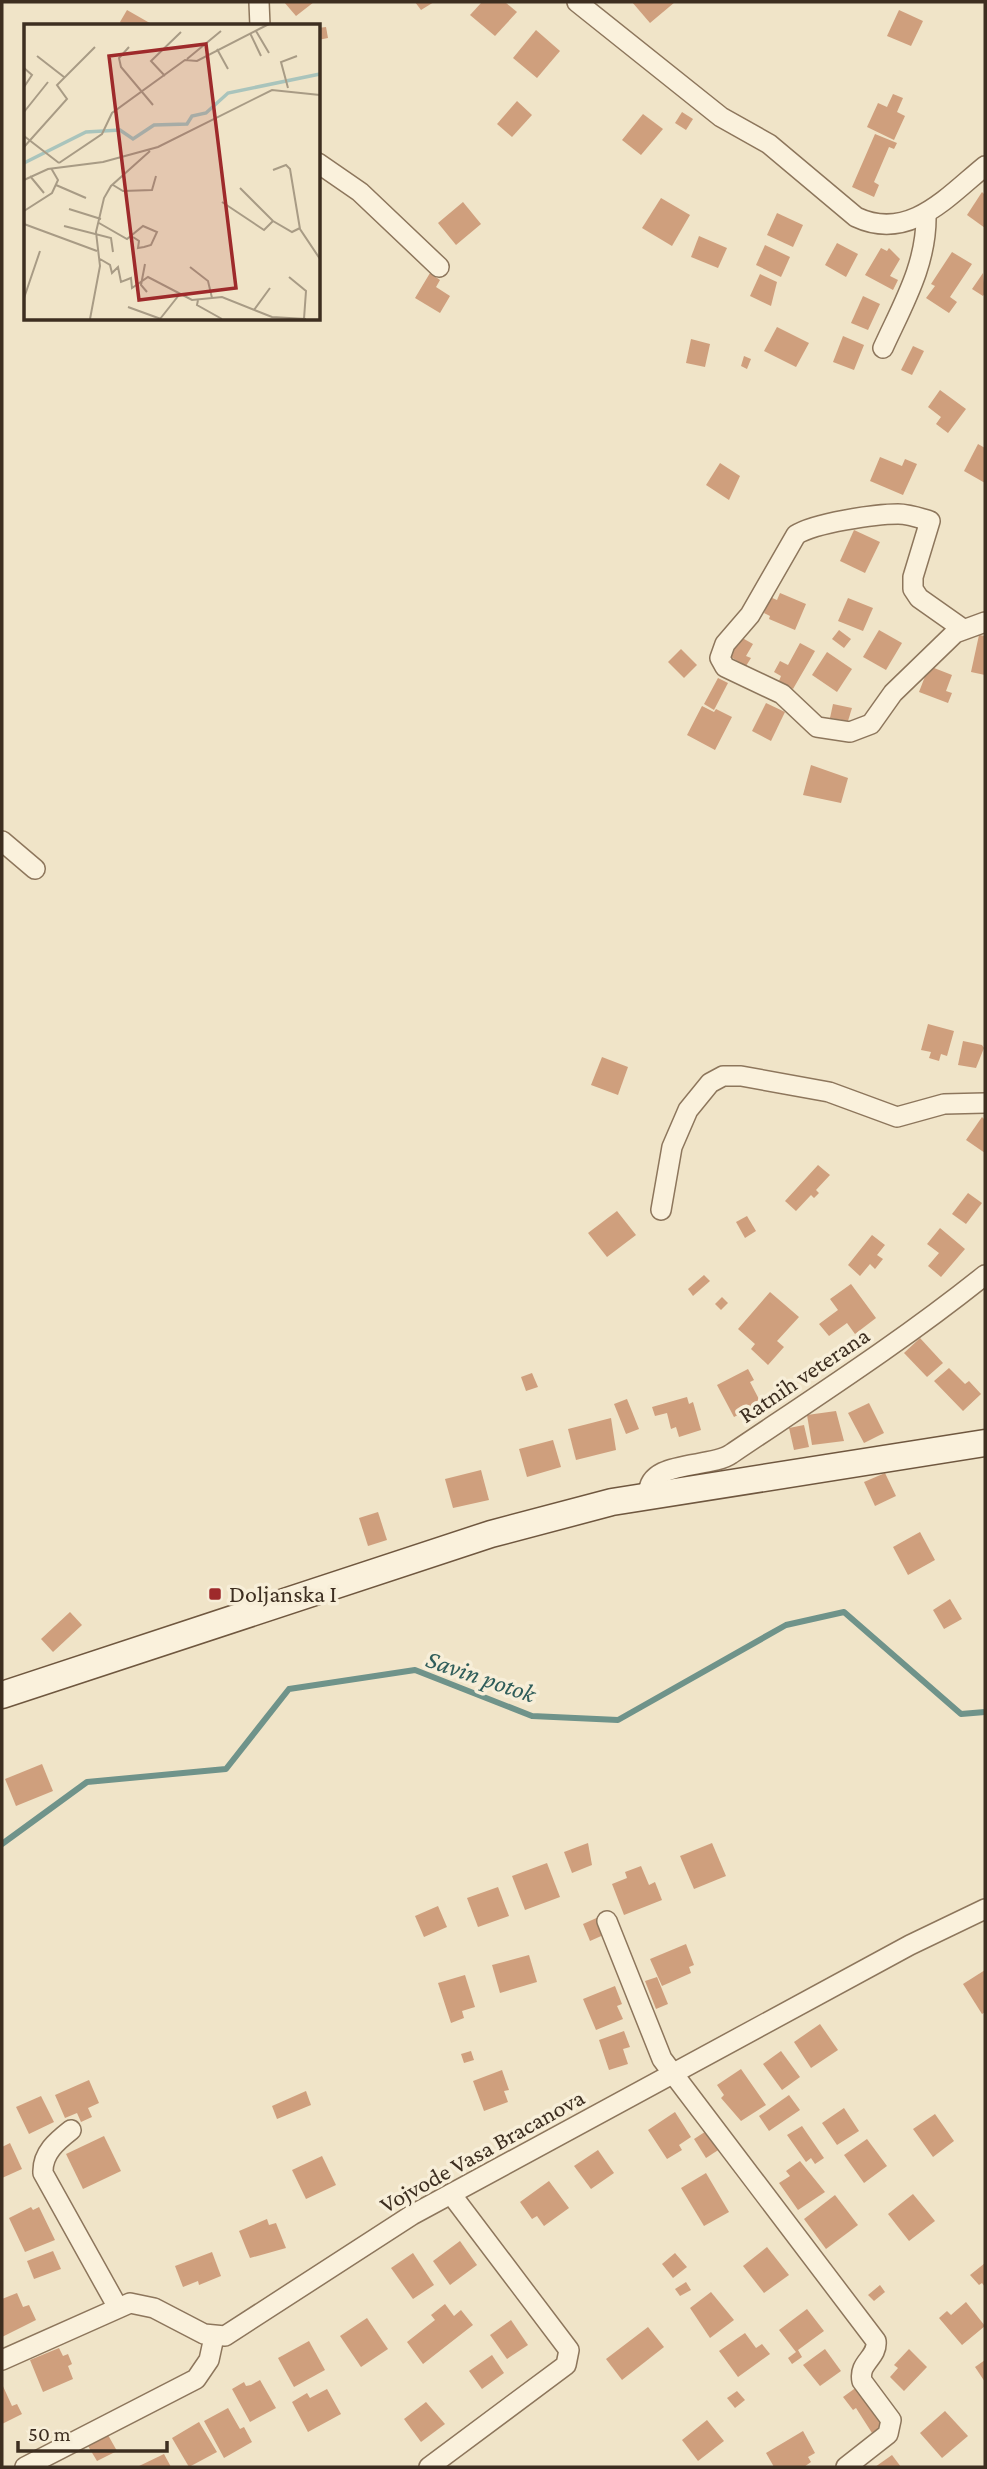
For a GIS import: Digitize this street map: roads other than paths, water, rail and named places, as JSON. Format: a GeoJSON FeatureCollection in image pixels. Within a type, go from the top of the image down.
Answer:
{"type":"FeatureCollection","features":[{"type":"Feature","properties":{"kind":"street"},"geometry":{"type":"LineString","coordinates":[[259,2],[260,24]]}},
{"type":"Feature","properties":{"kind":"street"},"geometry":{"type":"LineString","coordinates":[[577,2],[721,117],[769,144],[856,217],[887,226],[926,215],[985,166]]}},
{"type":"Feature","properties":{"kind":"street"},"geometry":{"type":"LineString","coordinates":[[320,164],[360,192],[439,267]]}},
{"type":"Feature","properties":{"kind":"street"},"geometry":{"type":"LineString","coordinates":[[883,348],[918,275],[927,241],[926,215]]}},
{"type":"Feature","properties":{"kind":"street"},"geometry":{"type":"LineString","coordinates":[[963,629],[919,598],[913,589],[913,577],[930,521],[898,514],[885,515],[807,529],[796,535],[750,615],[726,644],[720,658],[725,667],[782,694],[817,727],[850,732],[870,724],[893,693],[955,633],[985,622]]}},
{"type":"Feature","properties":{"kind":"street"},"geometry":{"type":"LineString","coordinates":[[2,841],[34,869]]}},
{"type":"Feature","properties":{"kind":"street"},"geometry":{"type":"LineString","coordinates":[[661,1210],[672,1147],[688,1110],[710,1083],[723,1076],[754,1078],[829,1091],[897,1116],[952,1103],[985,1103]]}},
{"type":"Feature","properties":{"kind":"street","name":"Ratnih veterana"},"geometry":{"type":"LineString","coordinates":[[649,1496],[650,1483],[658,1474],[726,1458],[928,1321],[985,1275]]}},
{"type":"Feature","properties":{"kind":"street"},"geometry":{"type":"LineString","coordinates":[[2,1695],[491,1534],[611,1502],[985,1443]]}},
{"type":"Feature","properties":{"kind":"street","name":"Vojvode Vasa Bracanova"},"geometry":{"type":"LineString","coordinates":[[214,2337],[235,2332],[412,2215],[910,1945],[985,1909]]}},
{"type":"Feature","properties":{"kind":"street"},"geometry":{"type":"LineString","coordinates":[[607,1921],[662,2059],[876,2341],[875,2352],[863,2364],[860,2374],[862,2381],[891,2420],[891,2427],[888,2434],[846,2467]]}},
{"type":"Feature","properties":{"kind":"street"},"geometry":{"type":"LineString","coordinates":[[71,2130],[54,2143],[43,2165],[43,2173],[117,2306]]}},
{"type":"Feature","properties":{"kind":"street"},"geometry":{"type":"LineString","coordinates":[[429,2467],[566,2365],[570,2357],[569,2350],[451,2194]]}},
{"type":"Feature","properties":{"kind":"street"},"geometry":{"type":"LineString","coordinates":[[2,2360],[117,2306],[130,2303],[154,2308],[214,2337],[209,2360],[196,2379],[24,2467]]}},
{"type":"Feature","properties":{"kind":"waterway","name":"Savin potok"},"geometry":{"type":"LineString","coordinates":[[2,1844],[87,1782],[226,1769],[289,1689],[415,1670],[532,1716],[618,1720],[786,1625],[844,1612],[961,1714],[985,1712]]}},
{"type":"Feature","properties":{"kind":"place","name":"Doljanska I"},"geometry":{"type":"Point","coordinates":[215,1594]}}]}
